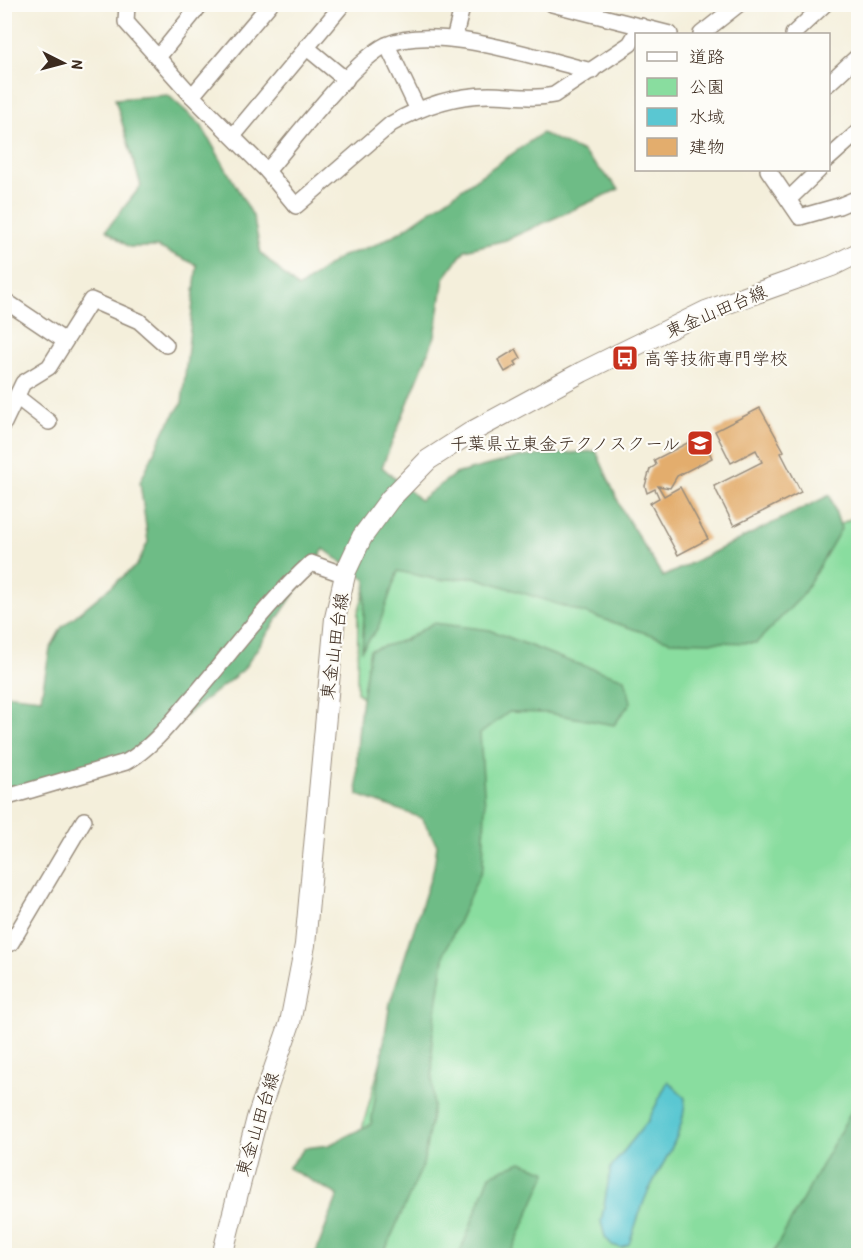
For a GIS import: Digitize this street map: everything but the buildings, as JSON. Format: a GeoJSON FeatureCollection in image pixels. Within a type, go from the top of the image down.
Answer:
{"type":"FeatureCollection","features":[{"type":"Feature","properties":{"kind":"main road","name":"東金山田台線"},"geometry":{"type":"LineString","coordinates":[[222,1256],[257,1118],[290,1023],[303,955],[335,618],[345,574],[362,537],[390,499],[428,460],[473,431],[582,372],[706,311],[832,266],[858,253]]}},
{"type":"Feature","properties":{"kind":"street"},"geometry":{"type":"LineString","coordinates":[[127,4],[126,22],[159,56],[192,96],[267,171],[296,206],[391,124],[418,110],[437,102],[457,98],[488,95],[540,98],[554,95],[630,44],[635,36]]}},
{"type":"Feature","properties":{"kind":"street"},"geometry":{"type":"LineString","coordinates":[[159,56],[201,4]]}},
{"type":"Feature","properties":{"kind":"street"},"geometry":{"type":"LineString","coordinates":[[192,96],[270,4]]}},
{"type":"Feature","properties":{"kind":"street"},"geometry":{"type":"LineString","coordinates":[[233,136],[343,4]]}},
{"type":"Feature","properties":{"kind":"street"},"geometry":{"type":"LineString","coordinates":[[454,39],[463,4]]}},
{"type":"Feature","properties":{"kind":"street"},"geometry":{"type":"LineString","coordinates":[[552,4],[666,33]]}},
{"type":"Feature","properties":{"kind":"street"},"geometry":{"type":"LineString","coordinates":[[794,33],[825,4]]}},
{"type":"Feature","properties":{"kind":"street"},"geometry":{"type":"LineString","coordinates":[[702,33],[734,6]]}},
{"type":"Feature","properties":{"kind":"street"},"geometry":{"type":"LineString","coordinates":[[637,33],[641,26]]}},
{"type":"Feature","properties":{"kind":"street"},"geometry":{"type":"LineString","coordinates":[[267,171],[362,63],[387,45],[419,36],[454,39],[592,71]]}},
{"type":"Feature","properties":{"kind":"street"},"geometry":{"type":"LineString","coordinates":[[387,45],[418,110]]}},
{"type":"Feature","properties":{"kind":"street"},"geometry":{"type":"LineString","coordinates":[[306,46],[346,80]]}},
{"type":"Feature","properties":{"kind":"street"},"geometry":{"type":"LineString","coordinates":[[830,82],[858,56]]}},
{"type":"Feature","properties":{"kind":"street"},"geometry":{"type":"LineString","coordinates":[[830,157],[858,132]]}},
{"type":"Feature","properties":{"kind":"street"},"geometry":{"type":"LineString","coordinates":[[769,171],[800,217],[858,198]]}},
{"type":"Feature","properties":{"kind":"street"},"geometry":{"type":"LineString","coordinates":[[789,199],[816,171]]}},
{"type":"Feature","properties":{"kind":"street"},"geometry":{"type":"LineString","coordinates":[[4,300],[65,341]]}},
{"type":"Feature","properties":{"kind":"street"},"geometry":{"type":"LineString","coordinates":[[4,423],[23,383],[49,367],[91,300],[139,321],[166,345]]}},
{"type":"Feature","properties":{"kind":"street"},"geometry":{"type":"LineString","coordinates":[[17,397],[49,422]]}},
{"type":"Feature","properties":{"kind":"street"},"geometry":{"type":"LineString","coordinates":[[4,798],[126,762],[138,756],[178,715],[287,584],[311,563],[345,574]]}},
{"type":"Feature","properties":{"kind":"street"},"geometry":{"type":"LineString","coordinates":[[4,942],[11,943],[84,820]]}},
{"type":"Feature","properties":{"kind":"green space"},"geometry":{"type":"Polygon","coordinates":[[[168,95],[201,125],[253,216],[261,253],[298,288],[340,257],[375,245],[400,232],[542,133],[583,152],[619,189],[506,240],[465,250],[444,278],[435,336],[382,467],[420,500],[455,474],[519,457],[596,451],[622,510],[663,577],[830,495],[841,529],[802,596],[756,643],[670,641],[474,577],[439,580],[398,571],[378,628],[362,649],[366,580],[324,549],[243,670],[126,762],[5,796],[5,694],[41,698],[50,649],[62,627],[137,565],[148,542],[140,482],[166,427],[182,403],[197,265],[158,247],[129,247],[106,230],[141,186],[115,99],[168,95]]]}},
{"type":"Feature","properties":{"kind":"green space"},"geometry":{"type":"Polygon","coordinates":[[[858,515],[858,1255],[321,1256],[351,1169],[441,843],[406,744],[357,692],[358,613],[371,569],[415,565],[502,581],[652,621],[858,515]]]}},
{"type":"Feature","properties":{"kind":"green space"},"geometry":{"type":"Polygon","coordinates":[[[433,623],[490,630],[566,660],[625,679],[631,702],[614,725],[548,713],[509,712],[480,734],[485,807],[483,867],[445,952],[432,1039],[433,1108],[423,1165],[383,1255],[315,1255],[338,1195],[288,1168],[305,1148],[329,1145],[371,1124],[390,1003],[434,867],[437,845],[422,818],[358,795],[359,722],[370,650],[405,640],[433,623]]]}},
{"type":"Feature","properties":{"kind":"green space"},"geometry":{"type":"Polygon","coordinates":[[[858,1099],[858,1243],[850,1255],[772,1255],[858,1099]]]}},
{"type":"Feature","properties":{"kind":"green space"},"geometry":{"type":"Polygon","coordinates":[[[521,1162],[547,1172],[510,1255],[459,1255],[490,1175],[521,1162]]]}},
{"type":"Feature","properties":{"kind":"water"},"geometry":{"type":"Polygon","coordinates":[[[668,1081],[685,1098],[677,1136],[647,1194],[629,1244],[622,1248],[612,1245],[605,1237],[601,1222],[611,1167],[648,1121],[668,1081]]]}},
{"type":"Feature","properties":{"kind":"place","name":"高等技術専門学校"},"geometry":{"type":"Point","coordinates":[625,358]}},
{"type":"Feature","properties":{"kind":"place","name":"千葉県立東金テクノスクール"},"geometry":{"type":"Point","coordinates":[700,443]}}]}
